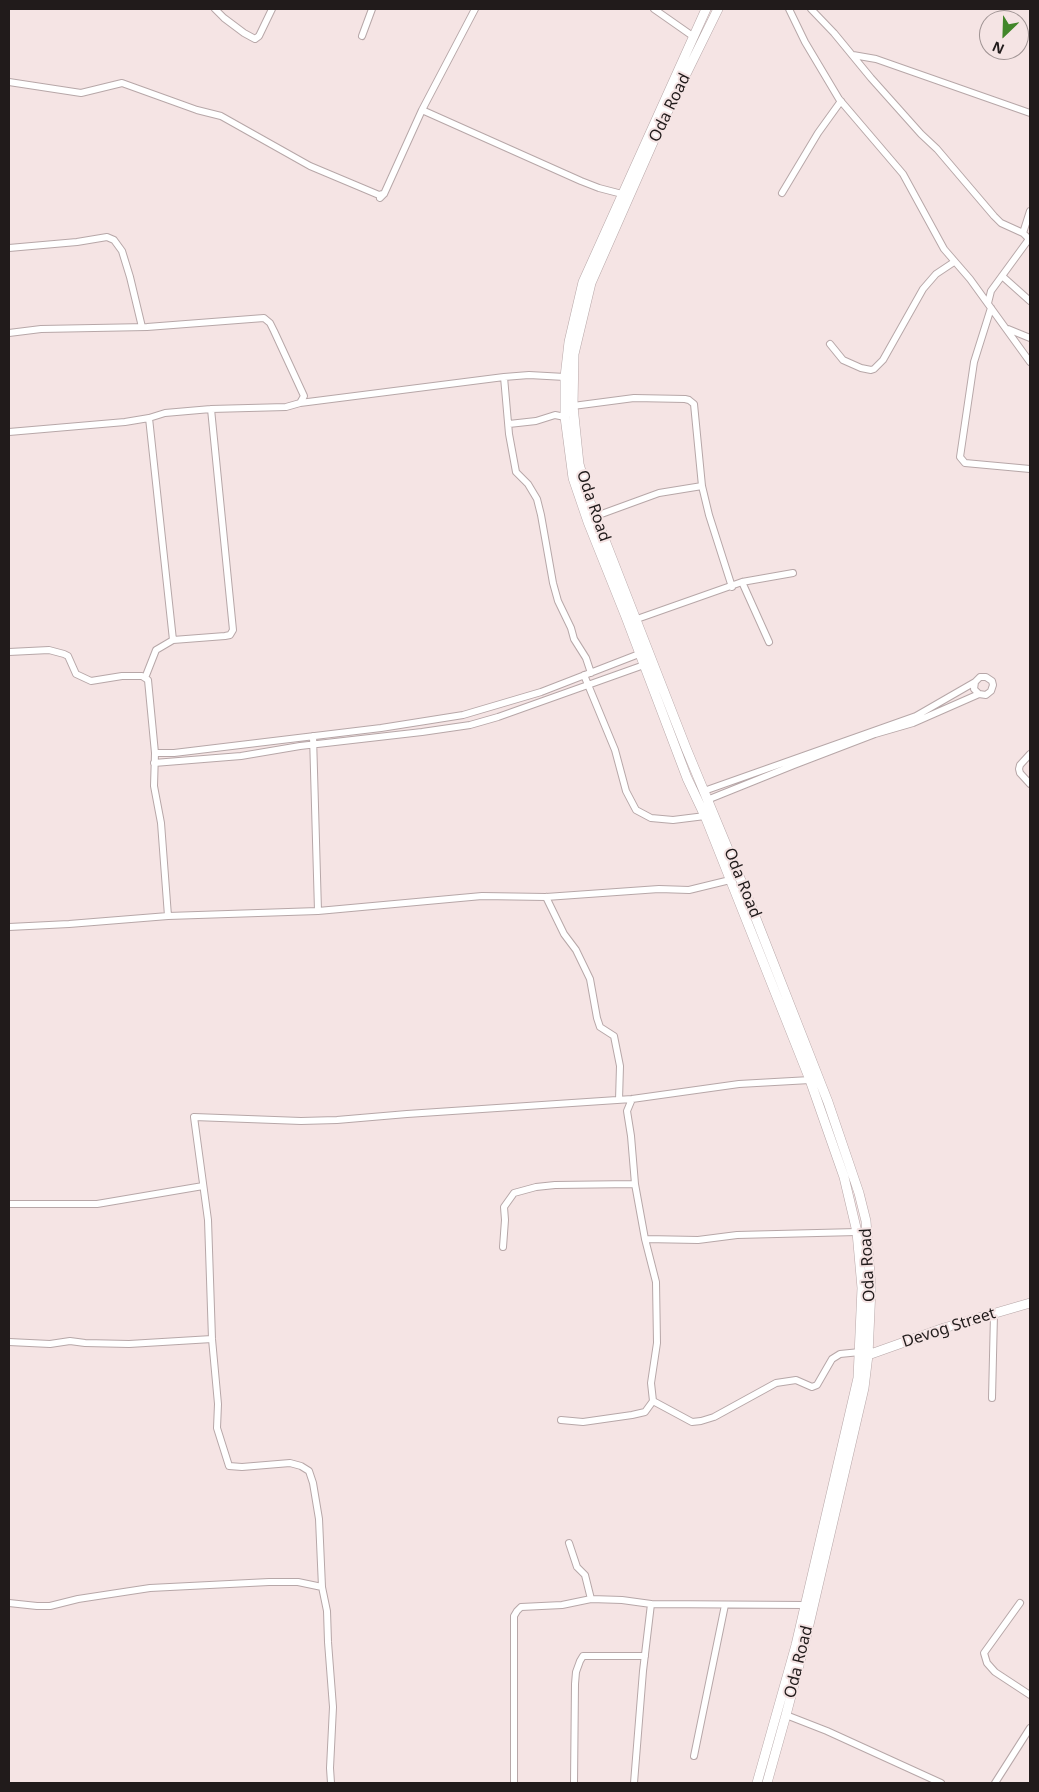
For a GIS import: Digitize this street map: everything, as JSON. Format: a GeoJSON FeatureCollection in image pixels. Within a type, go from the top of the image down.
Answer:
{"type":"FeatureCollection","features":[{"type":"Feature","properties":{"kind":"street"},"geometry":{"type":"LineString","coordinates":[[216,9],[224,18],[255,39],[259,36],[272,9]]}},
{"type":"Feature","properties":{"kind":"street"},"geometry":{"type":"LineString","coordinates":[[362,36],[372,9]]}},
{"type":"Feature","properties":{"kind":"street"},"geometry":{"type":"LineString","coordinates":[[9,82],[81,93],[122,83],[197,110],[221,116],[310,166],[378,195],[382,194],[380,198],[384,194],[422,110],[475,9]]}},
{"type":"Feature","properties":{"kind":"street"},"geometry":{"type":"LineString","coordinates":[[654,9],[694,37]]}},
{"type":"Feature","properties":{"kind":"street","name":"Oda Road"},"geometry":{"type":"LineString","coordinates":[[706,9],[583,282],[569,342],[565,377],[565,417],[573,478],[588,522],[644,664],[681,749],[705,796],[742,883],[828,1102],[859,1194],[866,1221],[871,1288],[864,1353],[794,1654],[757,1783]]}},
{"type":"Feature","properties":{"kind":"street","name":"Oda Road"},"geometry":{"type":"LineString","coordinates":[[718,9],[658,131],[591,283],[574,354],[573,406],[579,464],[590,502],[637,619],[681,749],[687,778],[705,816],[810,1080],[844,1177],[857,1232],[862,1288],[864,1388],[786,1715],[767,1783]]}},
{"type":"Feature","properties":{"kind":"street"},"geometry":{"type":"LineString","coordinates":[[788,9],[805,42],[841,101],[903,174],[944,249],[990,305],[1030,362]]}},
{"type":"Feature","properties":{"kind":"street"},"geometry":{"type":"LineString","coordinates":[[811,9],[915,127],[937,148],[994,216],[1001,223],[1023,233],[1029,238],[991,291],[990,305],[974,362],[960,457],[965,462],[1030,470]]}},
{"type":"Feature","properties":{"kind":"street"},"geometry":{"type":"LineString","coordinates":[[853,55],[876,59],[1030,113]]}},
{"type":"Feature","properties":{"kind":"street"},"geometry":{"type":"LineString","coordinates":[[782,193],[818,133],[841,101]]}},
{"type":"Feature","properties":{"kind":"street"},"geometry":{"type":"LineString","coordinates":[[422,110],[580,181],[622,194]]}},
{"type":"Feature","properties":{"kind":"street"},"geometry":{"type":"LineString","coordinates":[[1023,233],[1030,211]]}},
{"type":"Feature","properties":{"kind":"street"},"geometry":{"type":"LineString","coordinates":[[9,248],[77,242],[107,237],[114,240],[122,251],[142,327]]}},
{"type":"Feature","properties":{"kind":"street"},"geometry":{"type":"LineString","coordinates":[[830,344],[843,360],[861,368],[874,369],[883,360],[923,289],[936,274],[954,262]]}},
{"type":"Feature","properties":{"kind":"street"},"geometry":{"type":"LineString","coordinates":[[1002,276],[1030,301]]}},
{"type":"Feature","properties":{"kind":"street"},"geometry":{"type":"LineString","coordinates":[[977,289],[991,291]]}},
{"type":"Feature","properties":{"kind":"street"},"geometry":{"type":"LineString","coordinates":[[9,333],[41,329],[142,327],[264,318],[270,323],[303,394],[300,404]]}},
{"type":"Feature","properties":{"kind":"street"},"geometry":{"type":"LineString","coordinates":[[1007,329],[1030,338]]}},
{"type":"Feature","properties":{"kind":"street"},"geometry":{"type":"LineString","coordinates":[[9,432],[149,418],[165,413],[211,408],[286,407],[504,377],[529,375],[565,377]]}},
{"type":"Feature","properties":{"kind":"street"},"geometry":{"type":"LineString","coordinates":[[504,377],[509,434],[516,472],[528,484],[537,499],[558,601],[571,628],[574,639],[589,665],[587,685],[615,750],[626,791],[636,810],[651,818],[673,820],[705,816]]}},
{"type":"Feature","properties":{"kind":"street"},"geometry":{"type":"LineString","coordinates":[[573,406],[634,398],[689,400],[694,404],[702,486],[732,586]]}},
{"type":"Feature","properties":{"kind":"street"},"geometry":{"type":"LineString","coordinates":[[145,678],[156,650],[173,640],[225,636],[230,635],[233,630],[211,408]]}},
{"type":"Feature","properties":{"kind":"street"},"geometry":{"type":"LineString","coordinates":[[509,424],[536,421],[555,415],[565,417]]}},
{"type":"Feature","properties":{"kind":"street"},"geometry":{"type":"LineString","coordinates":[[149,418],[173,640]]}},
{"type":"Feature","properties":{"kind":"street"},"geometry":{"type":"LineString","coordinates":[[596,516],[659,494],[702,486]]}},
{"type":"Feature","properties":{"kind":"street"},"geometry":{"type":"LineString","coordinates":[[637,619],[742,582],[792,573]]}},
{"type":"Feature","properties":{"kind":"street"},"geometry":{"type":"LineString","coordinates":[[742,582],[769,642]]}},
{"type":"Feature","properties":{"kind":"street"},"geometry":{"type":"LineString","coordinates":[[9,652],[49,650],[64,654],[68,656],[76,674],[91,681],[122,676],[145,678]]}},
{"type":"Feature","properties":{"kind":"street"},"geometry":{"type":"LineString","coordinates":[[155,753],[174,753],[381,728],[457,716],[541,692],[640,654]]}},
{"type":"Feature","properties":{"kind":"street"},"geometry":{"type":"LineString","coordinates":[[154,763],[241,756],[458,727],[498,717],[644,664]]}},
{"type":"Feature","properties":{"kind":"street"},"geometry":{"type":"LineString","coordinates":[[705,796],[891,727],[916,716],[975,682],[980,677],[986,677],[992,681],[991,691],[986,695],[979,694],[918,721],[891,727]]}},
{"type":"Feature","properties":{"kind":"street"},"geometry":{"type":"LineString","coordinates":[[145,678],[149,684],[155,753],[154,786],[161,823],[168,916]]}},
{"type":"Feature","properties":{"kind":"street"},"geometry":{"type":"LineString","coordinates":[[975,682],[974,689],[979,694]]}},
{"type":"Feature","properties":{"kind":"street"},"geometry":{"type":"LineString","coordinates":[[457,716],[458,727]]}},
{"type":"Feature","properties":{"kind":"street"},"geometry":{"type":"LineString","coordinates":[[313,736],[318,911]]}},
{"type":"Feature","properties":{"kind":"street"},"geometry":{"type":"LineString","coordinates":[[1030,754],[1020,765],[1019,769],[1020,773],[1030,784]]}},
{"type":"Feature","properties":{"kind":"street"},"geometry":{"type":"LineString","coordinates":[[9,927],[168,916],[318,911],[482,896],[546,896],[689,890],[730,880]]}},
{"type":"Feature","properties":{"kind":"street"},"geometry":{"type":"LineString","coordinates":[[546,896],[564,934],[576,950],[590,979],[600,1027],[614,1036],[620,1066],[619,1100]]}},
{"type":"Feature","properties":{"kind":"street"},"geometry":{"type":"LineString","coordinates":[[331,1783],[333,1707],[327,1611],[322,1587],[319,1519],[313,1483],[309,1471],[301,1466],[290,1463],[242,1467],[229,1466],[217,1428],[218,1404],[212,1339],[208,1220],[194,1117],[301,1121],[337,1120],[632,1099],[738,1084],[810,1080]]}},
{"type":"Feature","properties":{"kind":"street"},"geometry":{"type":"LineString","coordinates":[[561,1420],[583,1422],[632,1415],[646,1412],[653,1401],[651,1382],[657,1343],[656,1282],[645,1239],[635,1184],[627,1111],[632,1099]]}},
{"type":"Feature","properties":{"kind":"street"},"geometry":{"type":"LineString","coordinates":[[503,1247],[504,1207],[514,1193],[536,1187],[555,1185],[635,1184]]}},
{"type":"Feature","properties":{"kind":"street"},"geometry":{"type":"LineString","coordinates":[[9,1204],[96,1204],[203,1186]]}},
{"type":"Feature","properties":{"kind":"street"},"geometry":{"type":"LineString","coordinates":[[645,1239],[698,1240],[737,1235],[857,1232]]}},
{"type":"Feature","properties":{"kind":"street","name":"Devog Street"},"geometry":{"type":"LineString","coordinates":[[864,1353],[1030,1303]]}},
{"type":"Feature","properties":{"kind":"street"},"geometry":{"type":"LineString","coordinates":[[992,1398],[994,1314]]}},
{"type":"Feature","properties":{"kind":"street"},"geometry":{"type":"LineString","coordinates":[[9,1342],[50,1344],[70,1341],[129,1344],[212,1339]]}},
{"type":"Feature","properties":{"kind":"street"},"geometry":{"type":"LineString","coordinates":[[653,1401],[692,1422],[701,1421],[714,1417],[776,1383],[796,1380],[812,1387],[817,1385],[832,1359],[840,1354],[864,1353]]}},
{"type":"Feature","properties":{"kind":"street"},"geometry":{"type":"LineString","coordinates":[[569,1543],[577,1567],[585,1575],[591,1600]]}},
{"type":"Feature","properties":{"kind":"street"},"geometry":{"type":"LineString","coordinates":[[9,1603],[50,1606],[78,1599],[160,1587],[298,1582],[322,1587]]}},
{"type":"Feature","properties":{"kind":"street"},"geometry":{"type":"LineString","coordinates":[[514,1783],[514,1616],[521,1607],[562,1605],[591,1600],[622,1600],[651,1604],[805,1605]]}},
{"type":"Feature","properties":{"kind":"street"},"geometry":{"type":"LineString","coordinates":[[1020,1603],[984,1653],[986,1663],[995,1672],[1030,1695]]}},
{"type":"Feature","properties":{"kind":"street"},"geometry":{"type":"LineString","coordinates":[[634,1783],[651,1604]]}},
{"type":"Feature","properties":{"kind":"street"},"geometry":{"type":"LineString","coordinates":[[694,1756],[725,1605]]}},
{"type":"Feature","properties":{"kind":"street"},"geometry":{"type":"LineString","coordinates":[[574,1783],[575,1684],[576,1672],[580,1661],[583,1656],[645,1656]]}},
{"type":"Feature","properties":{"kind":"street"},"geometry":{"type":"LineString","coordinates":[[786,1715],[827,1731],[941,1783]]}},
{"type":"Feature","properties":{"kind":"street"},"geometry":{"type":"LineString","coordinates":[[995,1783],[1030,1728]]}}]}
